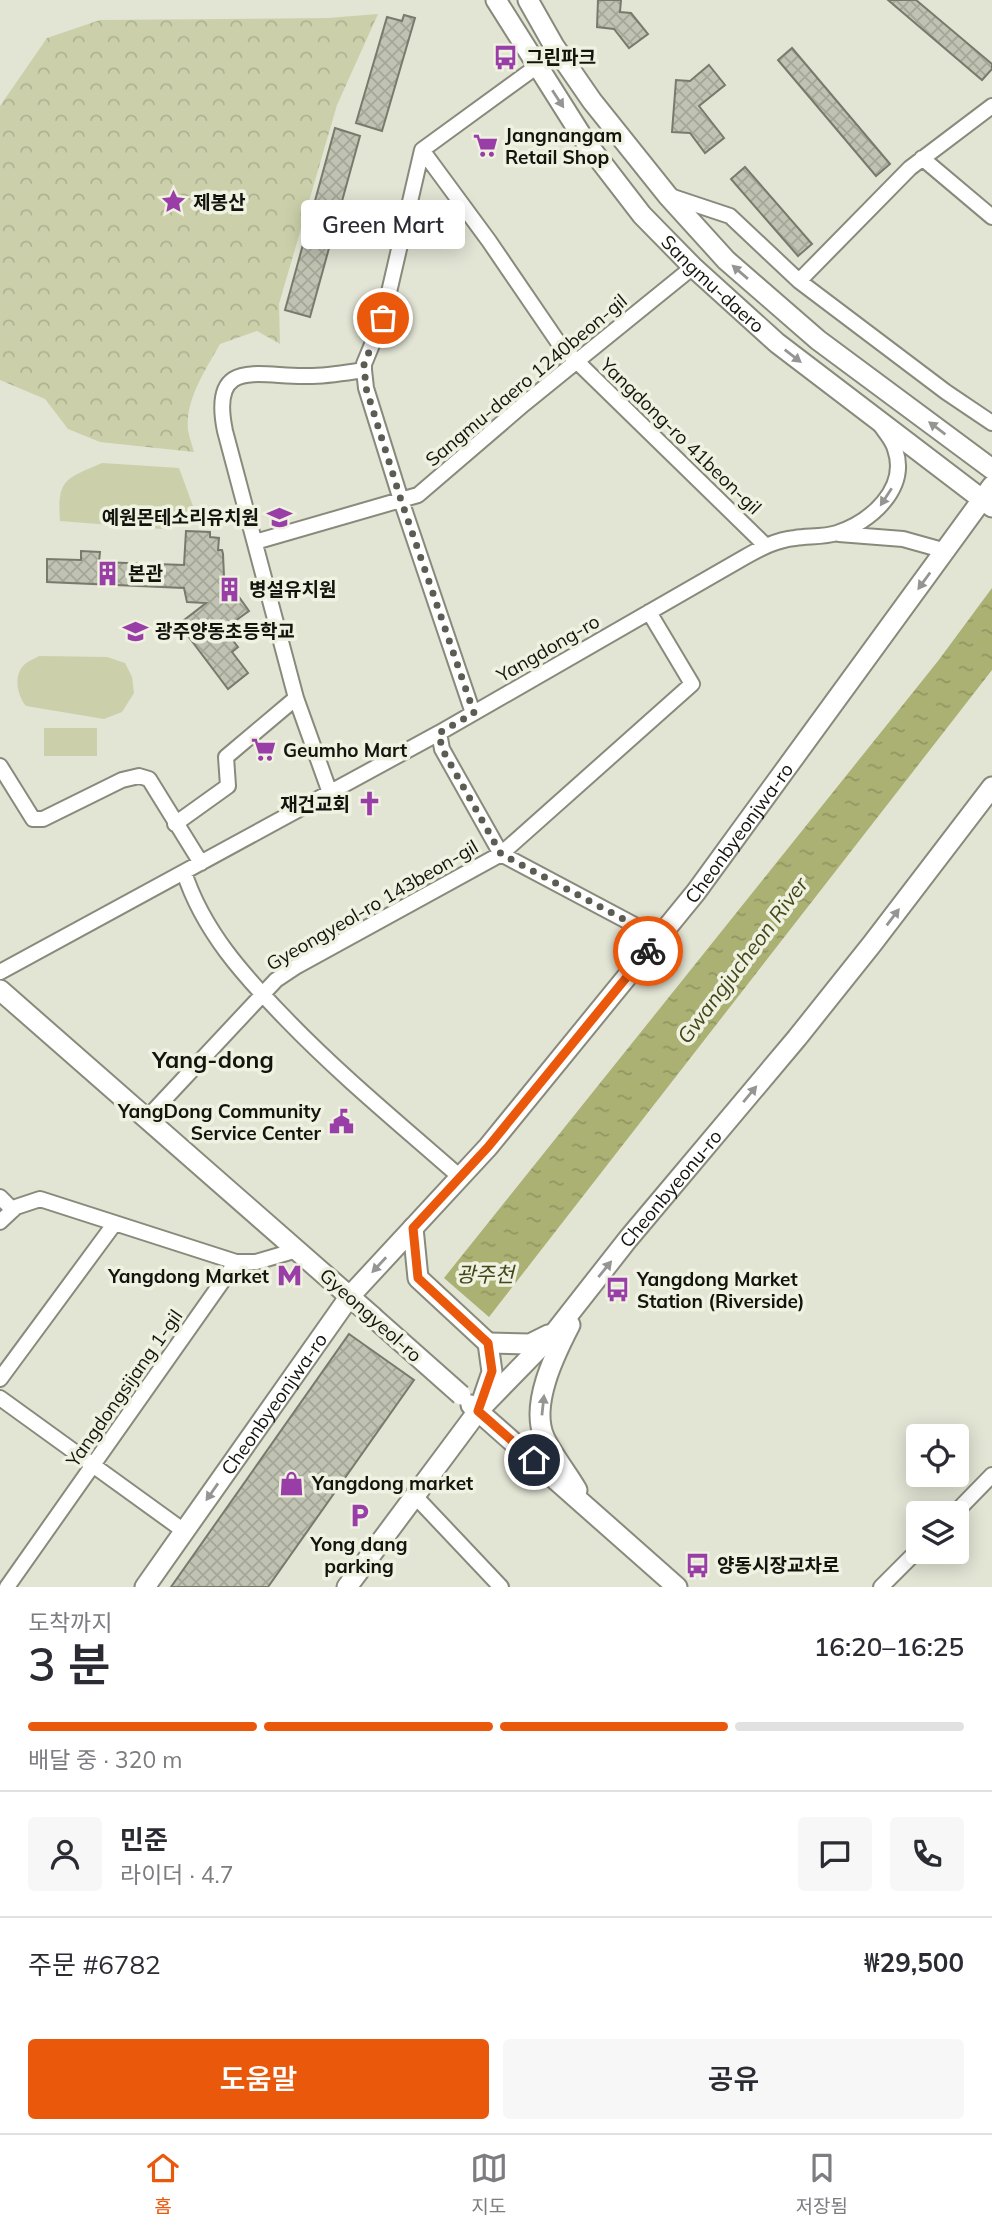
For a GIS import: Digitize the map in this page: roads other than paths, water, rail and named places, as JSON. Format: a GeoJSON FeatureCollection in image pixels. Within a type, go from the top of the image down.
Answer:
{"type":"FeatureCollection","features":[{"type":"Feature","properties":{"kind":"street","name":"Sangmu-daero"},"geometry":{"type":"LineString","coordinates":[[496,0],[585,141],[642,215],[693,267],[777,343],[989,497]]}},
{"type":"Feature","properties":{"kind":"street","name":"Sangmu-daero"},"geometry":{"type":"LineString","coordinates":[[528,0],[554,46],[592,102],[668,196],[726,260],[818,340],[990,463]]}},
{"type":"Feature","properties":{"kind":"street"},"geometry":{"type":"LineString","coordinates":[[474,713],[401,500],[366,388],[364,364],[383,318],[422,150],[536,67]]}},
{"type":"Feature","properties":{"kind":"street"},"geometry":{"type":"LineString","coordinates":[[799,281],[922,158],[992,106]]}},
{"type":"Feature","properties":{"kind":"street","name":"Yangdong-ro 41beon-gil"},"geometry":{"type":"LineString","coordinates":[[422,150],[489,240],[548,329],[577,363],[766,546]]}},
{"type":"Feature","properties":{"kind":"street"},"geometry":{"type":"LineString","coordinates":[[922,158],[992,217]]}},
{"type":"Feature","properties":{"kind":"street"},"geometry":{"type":"LineString","coordinates":[[668,196],[730,216],[799,281],[946,392],[992,422]]}},
{"type":"Feature","properties":{"kind":"street","name":"Sangmu-daero 1240beon-gil"},"geometry":{"type":"LineString","coordinates":[[255,542],[418,495],[524,404],[693,267]]}},
{"type":"Feature","properties":{"kind":"street"},"geometry":{"type":"LineString","coordinates":[[330,793],[296,698],[221,412],[223,395],[229,384],[242,375],[250,373],[307,377],[364,370]]}},
{"type":"Feature","properties":{"kind":"street","name":"Yangdong-ro"},"geometry":{"type":"LineString","coordinates":[[0,972],[439,733],[706,577],[785,539],[834,534],[861,523],[874,514],[894,483],[897,466],[896,449],[872,414]]}},
{"type":"Feature","properties":{"kind":"street","name":"Cheonbyeonjwa-ro"},"geometry":{"type":"LineString","coordinates":[[145,1587],[350,1296],[488,1147],[696,892],[946,551],[989,497]]}},
{"type":"Feature","properties":{"kind":"street"},"geometry":{"type":"LineString","coordinates":[[834,534],[903,539],[946,551]]}},
{"type":"Feature","properties":{"kind":"street","name":"Gyeongyeol-ro 143beon-gil"},"geometry":{"type":"LineString","coordinates":[[147,1118],[261,993],[297,966],[501,854],[692,684],[649,612]]}},
{"type":"Feature","properties":{"kind":"street"},"geometry":{"type":"LineString","coordinates":[[175,824],[228,786],[226,757],[296,698]]}},
{"type":"Feature","properties":{"kind":"street"},"geometry":{"type":"LineString","coordinates":[[439,733],[442,749],[501,854],[659,938]]}},
{"type":"Feature","properties":{"kind":"street"},"geometry":{"type":"LineString","coordinates":[[0,766],[33,819],[43,819],[122,780],[139,776],[149,779],[201,863]]}},
{"type":"Feature","properties":{"kind":"street","name":"Cheonbyeonu-ro"},"geometry":{"type":"LineString","coordinates":[[347,1587],[478,1411],[555,1332],[797,1038],[992,787]]}},
{"type":"Feature","properties":{"kind":"street"},"geometry":{"type":"LineString","coordinates":[[184,872],[193,900],[228,956],[261,993],[329,1063],[460,1177]]}},
{"type":"Feature","properties":{"kind":"street","name":"Gyeongyeol-ro"},"geometry":{"type":"LineString","coordinates":[[0,990],[677,1587]]}},
{"type":"Feature","properties":{"kind":"street"},"geometry":{"type":"LineString","coordinates":[[0,1197],[13,1210]]}},
{"type":"Feature","properties":{"kind":"street"},"geometry":{"type":"LineString","coordinates":[[0,1222],[13,1210],[40,1199],[236,1262],[256,1262],[297,1250]]}},
{"type":"Feature","properties":{"kind":"street"},"geometry":{"type":"LineString","coordinates":[[0,1379],[116,1223]]}},
{"type":"Feature","properties":{"kind":"street"},"geometry":{"type":"LineString","coordinates":[[413,1228],[418,1278],[488,1343],[492,1371],[478,1411]]}},
{"type":"Feature","properties":{"kind":"street","name":"Yangdongsijang 1-gil"},"geometry":{"type":"LineString","coordinates":[[7,1587],[236,1262]]}},
{"type":"Feature","properties":{"kind":"street"},"geometry":{"type":"LineString","coordinates":[[584,1295],[552,1362],[545,1386],[541,1422],[544,1437],[589,1509]]}},
{"type":"Feature","properties":{"kind":"street"},"geometry":{"type":"LineString","coordinates":[[488,1343],[530,1344],[555,1332]]}},
{"type":"Feature","properties":{"kind":"street"},"geometry":{"type":"LineString","coordinates":[[1,1402],[184,1531]]}},
{"type":"Feature","properties":{"kind":"street"},"geometry":{"type":"LineString","coordinates":[[967,1501],[992,1475]]}},
{"type":"Feature","properties":{"kind":"street"},"geometry":{"type":"LineString","coordinates":[[414,1495],[498,1586]]}},
{"type":"Feature","properties":{"kind":"street"},"geometry":{"type":"LineString","coordinates":[[881,1587],[906,1562]]}},
{"type":"Feature","properties":{"kind":"water","name":"광주천"},"geometry":{"type":"Polygon","coordinates":[[[992,588],[992,670],[489,1317],[444,1278],[938,661],[992,588]]]}},
{"type":"Feature","properties":{"kind":"place","name":"그린파크"},"geometry":{"type":"Point","coordinates":[506,57]}},
{"type":"Feature","properties":{"kind":"place","name":"Jangnangam Retail Shop"},"geometry":{"type":"Point","coordinates":[485,146]}},
{"type":"Feature","properties":{"kind":"place","name":"제봉산"},"geometry":{"type":"Point","coordinates":[173,202]}},
{"type":"Feature","properties":{"kind":"place","name":"Green Mart"},"geometry":{"type":"Point","coordinates":[383,318]}},
{"type":"Feature","properties":{"kind":"place","name":"예원몬테소리유치원"},"geometry":{"type":"Point","coordinates":[279,517]}},
{"type":"Feature","properties":{"kind":"place","name":"본관"},"geometry":{"type":"Point","coordinates":[108,573]}},
{"type":"Feature","properties":{"kind":"place","name":"병설유치원"},"geometry":{"type":"Point","coordinates":[229,589]}},
{"type":"Feature","properties":{"kind":"place","name":"광주양동초등학교"},"geometry":{"type":"Point","coordinates":[135,631]}},
{"type":"Feature","properties":{"kind":"place","name":"Geumho Mart"},"geometry":{"type":"Point","coordinates":[263,750]}},
{"type":"Feature","properties":{"kind":"place","name":"재건교회"},"geometry":{"type":"Point","coordinates":[370,804]}},
{"type":"Feature","properties":{"kind":"place","name":"YangDong Community Service Center"},"geometry":{"type":"Point","coordinates":[341,1122]}},
{"type":"Feature","properties":{"kind":"place","name":"Yangdong Market"},"geometry":{"type":"Point","coordinates":[289,1276]}},
{"type":"Feature","properties":{"kind":"place","name":"Yangdong Market Station (Riverside)"},"geometry":{"type":"Point","coordinates":[617,1290]}},
{"type":"Feature","properties":{"kind":"place","name":"Yangdong market"},"geometry":{"type":"Point","coordinates":[292,1483]}},
{"type":"Feature","properties":{"kind":"place","name":"Yong dang parking"},"geometry":{"type":"Point","coordinates":[359,1516]}},
{"type":"Feature","properties":{"kind":"place","name":"양동시장교차로"},"geometry":{"type":"Point","coordinates":[697,1565]}},
{"type":"Feature","properties":{"kind":"district","name":"Yang-dong"},"geometry":{"type":"Point","coordinates":[213,1059]}},
{"type":"Feature","properties":{"kind":"water label","name":"Gwangjucheon River"},"geometry":{"type":"Point","coordinates":[742,960]}}]}
